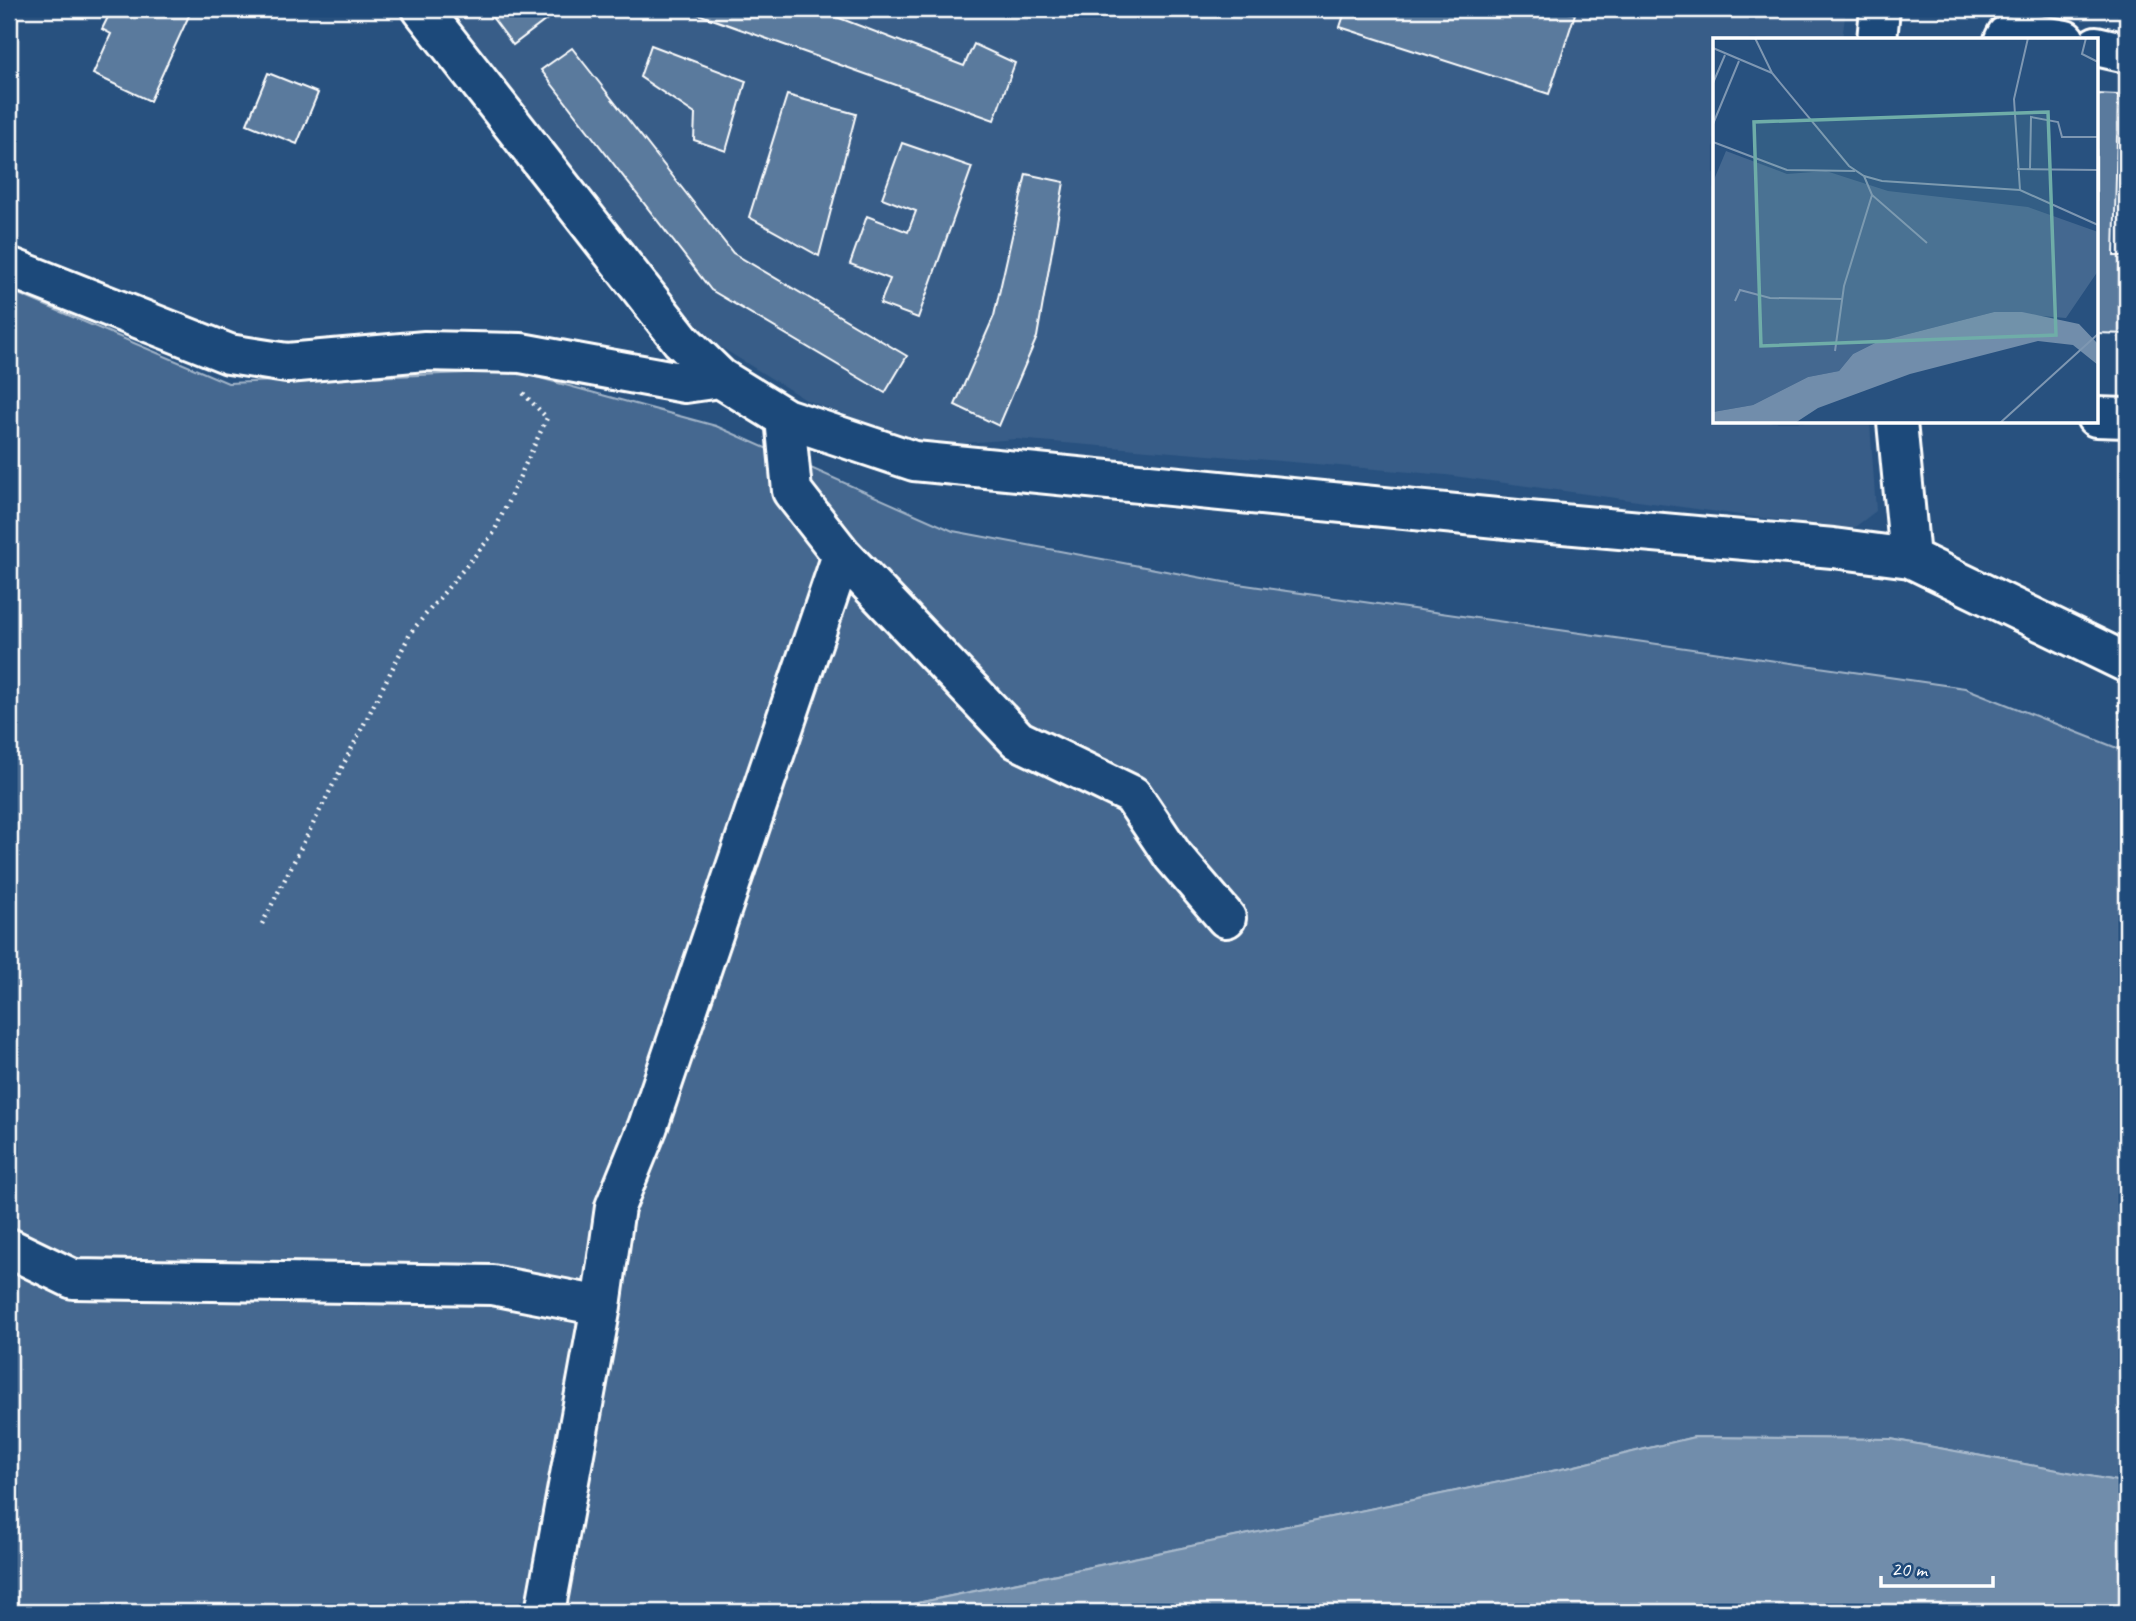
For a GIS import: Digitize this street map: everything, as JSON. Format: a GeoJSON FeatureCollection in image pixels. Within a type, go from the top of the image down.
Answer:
{"type":"FeatureCollection","features":[{"type":"Feature","properties":{"kind":"street"},"geometry":{"type":"LineString","coordinates":[[422,9],[681,340],[720,378],[785,418],[914,461],[1833,548],[1910,558],[2121,660]]}},
{"type":"Feature","properties":{"kind":"street"},"geometry":{"type":"LineString","coordinates":[[1877,38],[1880,9]]}},
{"type":"Feature","properties":{"kind":"street"},"geometry":{"type":"LineString","coordinates":[[2005,38],[2027,33],[2054,38]]}},
{"type":"Feature","properties":{"kind":"street"},"geometry":{"type":"LineString","coordinates":[[2098,46],[2127,53]]}},
{"type":"Feature","properties":{"kind":"street"},"geometry":{"type":"LineString","coordinates":[[9,267],[229,354],[287,363],[425,351],[521,353],[685,383],[720,378]]}},
{"type":"Feature","properties":{"kind":"street"},"geometry":{"type":"LineString","coordinates":[[2098,417],[2127,418]]}},
{"type":"Feature","properties":{"kind":"street"},"geometry":{"type":"LineString","coordinates":[[785,418],[792,491],[842,555],[1018,740],[1132,795],[1173,856],[1226,918]]}},
{"type":"Feature","properties":{"kind":"street"},"geometry":{"type":"LineString","coordinates":[[1897,424],[1910,558]]}},
{"type":"Feature","properties":{"kind":"street"},"geometry":{"type":"LineString","coordinates":[[545,1612],[601,1306],[615,1207],[648,1126],[842,555]]}},
{"type":"Feature","properties":{"kind":"street"},"geometry":{"type":"LineString","coordinates":[[9,1248],[73,1279],[492,1285],[601,1306]]}},
{"type":"Feature","properties":{"kind":"path"},"geometry":{"type":"LineString","coordinates":[[262,924],[411,632],[493,534],[547,418],[525,396],[506,353]]}},
{"type":"Feature","properties":{"kind":"path"},"geometry":{"type":"LineString","coordinates":[[2121,660],[2127,762]]}},
{"type":"Feature","properties":{"kind":"shaded area"},"geometry":{"type":"Polygon","coordinates":[[[443,9],[1846,9],[1842,38],[1713,38],[1713,424],[1870,424],[1876,511],[1851,530],[1446,475],[1016,439],[927,446],[806,400],[698,333],[443,9]]]}},
{"type":"Feature","properties":{"kind":"shaded area"},"geometry":{"type":"Polygon","coordinates":[[[9,290],[228,383],[514,371],[716,426],[953,531],[1224,582],[1965,688],[2127,752],[2127,1483],[1891,1439],[1694,1437],[1571,1467],[874,1612],[9,1612],[9,290]]]}},
{"type":"Feature","properties":{"kind":"shaded area"},"geometry":{"type":"Polygon","coordinates":[[[1694,1437],[1891,1439],[2127,1483],[2127,1612],[874,1612],[1571,1467],[1694,1437]]]}},
{"type":"Feature","properties":{"kind":"building"},"geometry":{"type":"Polygon","coordinates":[[[112,9],[192,9],[150,101],[93,74],[111,34],[102,29],[112,9]]]}},
{"type":"Feature","properties":{"kind":"building"},"geometry":{"type":"Polygon","coordinates":[[[486,9],[544,9],[550,17],[513,45],[486,9]]]}},
{"type":"Feature","properties":{"kind":"building"},"geometry":{"type":"Polygon","coordinates":[[[684,9],[816,9],[964,66],[974,44],[1015,63],[994,120],[684,9]]]}},
{"type":"Feature","properties":{"kind":"building"},"geometry":{"type":"Polygon","coordinates":[[[1346,9],[1557,9],[1575,14],[1549,94],[1340,27],[1346,9]]]}},
{"type":"Feature","properties":{"kind":"building"},"geometry":{"type":"Polygon","coordinates":[[[651,45],[746,81],[726,151],[694,140],[695,114],[640,77],[651,45]]]}},
{"type":"Feature","properties":{"kind":"building"},"geometry":{"type":"Polygon","coordinates":[[[572,48],[733,253],[907,356],[885,393],[711,290],[541,70],[572,48]]]}},
{"type":"Feature","properties":{"kind":"building"},"geometry":{"type":"Polygon","coordinates":[[[268,73],[318,93],[297,144],[247,124],[268,73]]]}},
{"type":"Feature","properties":{"kind":"building"},"geometry":{"type":"Polygon","coordinates":[[[2098,94],[2118,95],[2114,256],[2127,256],[2127,334],[2098,333],[2098,94]]]}},
{"type":"Feature","properties":{"kind":"building"},"geometry":{"type":"Polygon","coordinates":[[[787,95],[856,114],[819,256],[749,217],[787,95]]]}},
{"type":"Feature","properties":{"kind":"building"},"geometry":{"type":"Polygon","coordinates":[[[902,143],[972,167],[918,318],[880,304],[890,279],[850,264],[867,216],[908,232],[916,211],[882,198],[902,143]]]}},
{"type":"Feature","properties":{"kind":"building"},"geometry":{"type":"Polygon","coordinates":[[[1026,174],[1064,182],[1037,337],[999,426],[955,405],[994,316],[1026,174]]]}}]}
